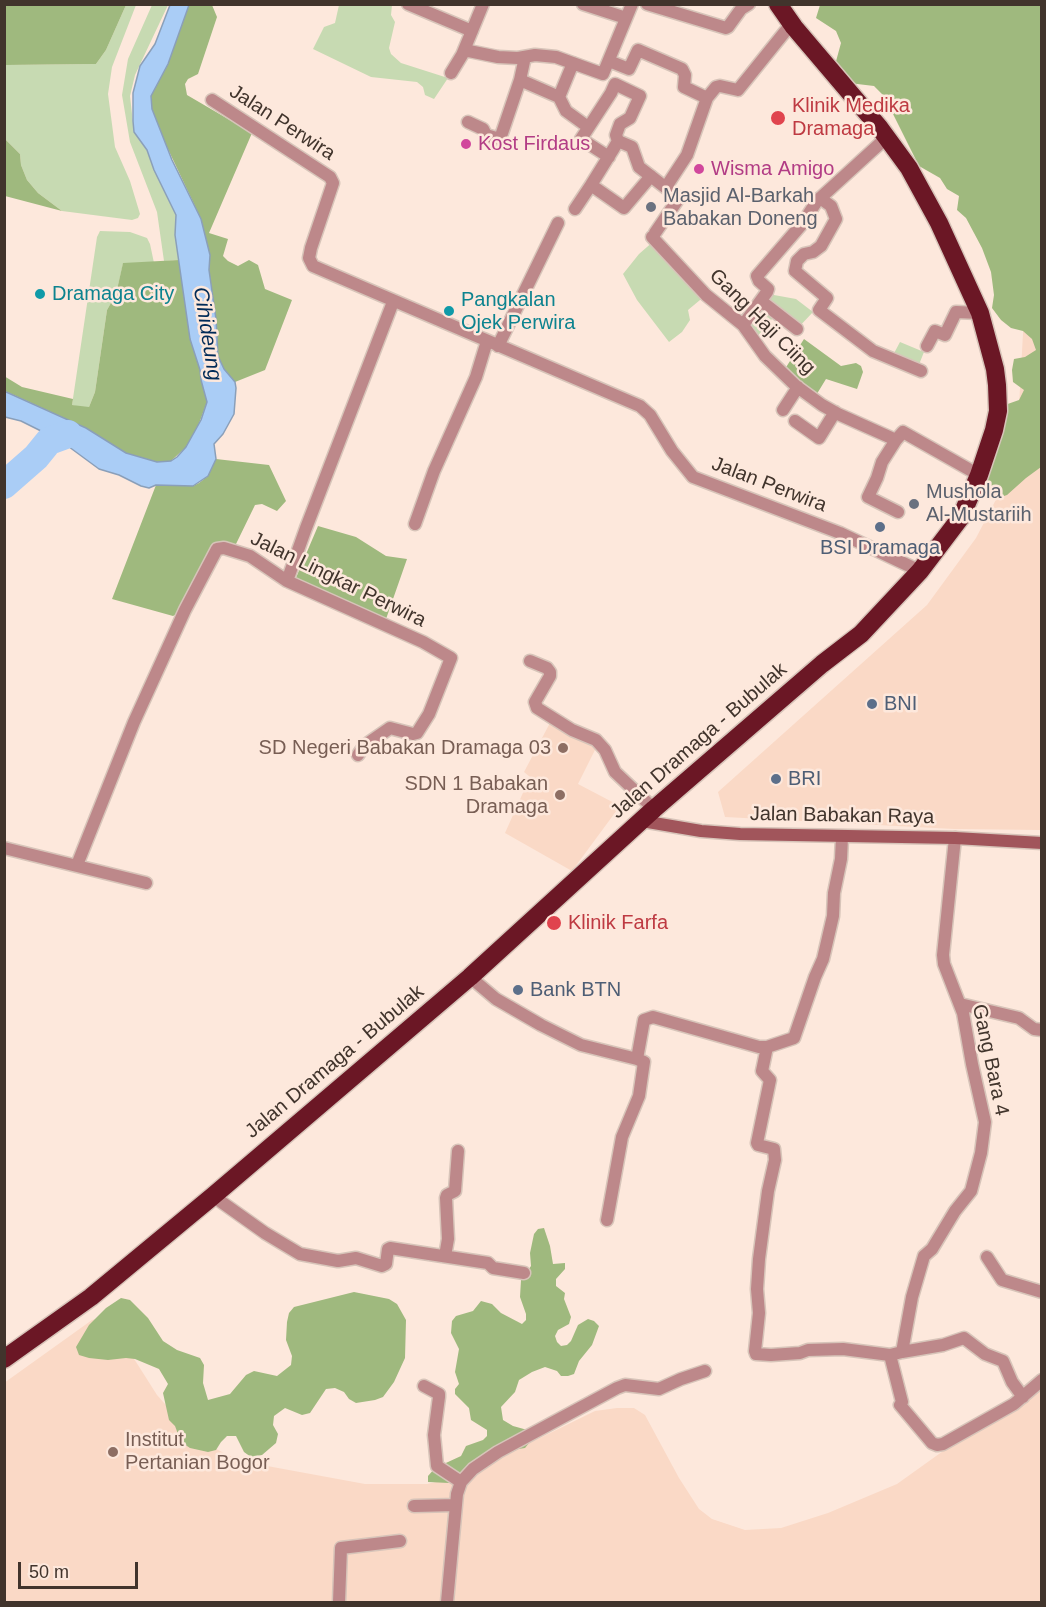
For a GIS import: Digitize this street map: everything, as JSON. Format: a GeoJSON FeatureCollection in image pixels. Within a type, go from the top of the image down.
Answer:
{"type":"FeatureCollection","features":[{"type":"Feature","properties":{"kind":"highway","name":"Jalan Dramaga - Bubulak"},"geometry":{"type":"LineString","coordinates":[[4,1359],[91,1297],[213,1196],[470,977],[648,815],[822,664],[861,634],[920,571],[960,517],[979,475],[994,430],[999,402],[995,369],[980,313],[939,223],[909,168],[778,4]]}},
{"type":"Feature","properties":{"kind":"street"},"geometry":{"type":"LineString","coordinates":[[408,4],[472,31]]}},
{"type":"Feature","properties":{"kind":"street"},"geometry":{"type":"LineString","coordinates":[[451,73],[464,50],[483,4]]}},
{"type":"Feature","properties":{"kind":"street"},"geometry":{"type":"LineString","coordinates":[[583,4],[626,18]]}},
{"type":"Feature","properties":{"kind":"street"},"geometry":{"type":"LineString","coordinates":[[464,50],[498,57],[536,55],[556,57],[603,74],[632,4]]}},
{"type":"Feature","properties":{"kind":"street"},"geometry":{"type":"LineString","coordinates":[[647,4],[726,28],[741,9],[749,4]]}},
{"type":"Feature","properties":{"kind":"street"},"geometry":{"type":"LineString","coordinates":[[618,141],[632,147],[639,167],[666,187],[687,155],[707,98],[716,87],[738,90],[792,23]]}},
{"type":"Feature","properties":{"kind":"street"},"geometry":{"type":"LineString","coordinates":[[609,61],[629,69],[638,50],[682,69],[685,75],[684,87],[707,98]]}},
{"type":"Feature","properties":{"kind":"street"},"geometry":{"type":"LineString","coordinates":[[468,122],[483,129],[486,135],[500,139],[520,80],[525,57]]}},
{"type":"Feature","properties":{"kind":"street"},"geometry":{"type":"LineString","coordinates":[[559,97],[573,63]]}},
{"type":"Feature","properties":{"kind":"street"},"geometry":{"type":"LineString","coordinates":[[520,80],[559,97],[566,111],[588,128]]}},
{"type":"Feature","properties":{"kind":"street"},"geometry":{"type":"LineString","coordinates":[[575,208],[609,157],[618,141],[616,135],[620,124],[630,118],[640,96],[615,84],[581,139],[609,157]]}},
{"type":"Feature","properties":{"kind":"street","name":"Jalan Perwira"},"geometry":{"type":"LineString","coordinates":[[212,100],[330,177],[333,183],[309,258],[314,266],[393,302],[639,406],[650,415],[672,451],[693,477],[840,533],[920,571]]}},
{"type":"Feature","properties":{"kind":"street"},"geometry":{"type":"LineString","coordinates":[[743,325],[768,289],[757,276],[802,224],[820,198],[886,138]]}},
{"type":"Feature","properties":{"kind":"street"},"geometry":{"type":"LineString","coordinates":[[591,185],[624,208],[651,176]]}},
{"type":"Feature","properties":{"kind":"street","name":"Gang Haji Ciing"},"geometry":{"type":"LineString","coordinates":[[666,187],[679,198],[654,235],[706,295],[743,325],[765,356],[798,387],[835,412],[896,440],[903,432],[979,475]]}},
{"type":"Feature","properties":{"kind":"street"},"geometry":{"type":"LineString","coordinates":[[820,198],[831,206],[837,219],[821,246],[813,252],[804,254],[797,261],[795,272],[827,298],[819,310],[873,351],[921,371]]}},
{"type":"Feature","properties":{"kind":"street"},"geometry":{"type":"LineString","coordinates":[[414,524],[434,471],[476,377],[558,223]]}},
{"type":"Feature","properties":{"kind":"street"},"geometry":{"type":"LineString","coordinates":[[761,301],[797,329]]}},
{"type":"Feature","properties":{"kind":"street"},"geometry":{"type":"LineString","coordinates":[[287,581],[393,302]]}},
{"type":"Feature","properties":{"kind":"street"},"geometry":{"type":"LineString","coordinates":[[927,346],[935,331],[945,335],[956,312],[980,313]]}},
{"type":"Feature","properties":{"kind":"street"},"geometry":{"type":"LineString","coordinates":[[783,411],[798,387]]}},
{"type":"Feature","properties":{"kind":"street"},"geometry":{"type":"LineString","coordinates":[[795,421],[819,438],[835,412]]}},
{"type":"Feature","properties":{"kind":"street"},"geometry":{"type":"LineString","coordinates":[[896,440],[882,462],[867,497],[898,512]]}},
{"type":"Feature","properties":{"kind":"street","name":"Jalan Lingkar Perwira"},"geometry":{"type":"LineString","coordinates":[[77,865],[134,722],[185,610],[217,549],[224,548],[250,556],[287,581],[423,642],[451,658],[429,714],[417,733],[390,728],[364,746],[358,755]]}},
{"type":"Feature","properties":{"kind":"street"},"geometry":{"type":"LineString","coordinates":[[530,661],[547,668],[550,672],[536,702],[537,708],[572,730],[596,740],[605,750],[615,772],[648,815]]}},
{"type":"Feature","properties":{"kind":"street","name":"Jalan Babakan Raya"},"geometry":{"type":"LineString","coordinates":[[648,815],[700,831],[842,837],[955,838],[1041,843]]}},
{"type":"Feature","properties":{"kind":"street"},"geometry":{"type":"LineString","coordinates":[[637,1059],[644,1020],[647,1017],[725,1036],[759,1047],[767,1047],[794,1038],[814,976],[821,967],[833,915],[842,837]]}},
{"type":"Feature","properties":{"kind":"street","name":"Gang Bara 4"},"geometry":{"type":"LineString","coordinates":[[955,838],[943,955],[946,972],[960,1004],[985,1122],[981,1153],[971,1191],[955,1211],[932,1249],[924,1256],[896,1353],[902,1402],[900,1406],[932,1443],[943,1444],[1014,1404],[1041,1380]]}},
{"type":"Feature","properties":{"kind":"street"},"geometry":{"type":"LineString","coordinates":[[4,848],[147,883]]}},
{"type":"Feature","properties":{"kind":"street"},"geometry":{"type":"LineString","coordinates":[[470,977],[496,999],[581,1045],[644,1062],[639,1096],[622,1137],[607,1220]]}},
{"type":"Feature","properties":{"kind":"street"},"geometry":{"type":"LineString","coordinates":[[960,1004],[1019,1018],[1034,1029],[1041,1030]]}},
{"type":"Feature","properties":{"kind":"street"},"geometry":{"type":"LineString","coordinates":[[767,1047],[762,1073],[770,1080],[757,1143],[774,1149],[775,1160],[768,1191],[759,1259],[756,1354],[794,1354],[823,1349],[896,1353],[943,1345],[964,1338],[986,1354],[1003,1361],[1012,1382],[1023,1397]]}},
{"type":"Feature","properties":{"kind":"street"},"geometry":{"type":"LineString","coordinates":[[445,1256],[448,1239],[446,1198],[455,1191],[458,1151]]}},
{"type":"Feature","properties":{"kind":"street"},"geometry":{"type":"LineString","coordinates":[[213,1196],[265,1233],[300,1254],[338,1261],[356,1258],[382,1266],[386,1264],[390,1248],[489,1263],[492,1268],[524,1273]]}},
{"type":"Feature","properties":{"kind":"street"},"geometry":{"type":"LineString","coordinates":[[987,1257],[1002,1280],[1041,1292]]}},
{"type":"Feature","properties":{"kind":"street"},"geometry":{"type":"LineString","coordinates":[[447,1602],[456,1505],[461,1482],[473,1469],[498,1452],[617,1388],[625,1385],[659,1389],[705,1371]]}},
{"type":"Feature","properties":{"kind":"street"},"geometry":{"type":"LineString","coordinates":[[424,1386],[439,1394],[440,1397],[434,1435],[437,1466],[461,1482]]}},
{"type":"Feature","properties":{"kind":"street"},"geometry":{"type":"LineString","coordinates":[[414,1506],[456,1505]]}},
{"type":"Feature","properties":{"kind":"street"},"geometry":{"type":"LineString","coordinates":[[339,1602],[341,1548],[400,1541]]}},
{"type":"Feature","properties":{"kind":"shaded area"},"geometry":{"type":"Polygon","coordinates":[[[1041,5],[1041,830],[954,829],[725,817],[718,792],[927,605],[976,538],[1016,461],[1041,5]]]}},
{"type":"Feature","properties":{"kind":"shaded area","name":"SDN 1 Babakan Dramaga"},"geometry":{"type":"Polygon","coordinates":[[[551,721],[597,746],[578,784],[620,806],[572,871],[505,833],[530,777],[524,772],[551,721]]]}},
{"type":"Feature","properties":{"kind":"shaded area","name":"Institut Pertanian Bogor"},"geometry":{"type":"Polygon","coordinates":[[[103,1317],[110,1321],[157,1395],[188,1430],[204,1443],[240,1461],[365,1484],[427,1484],[460,1477],[595,1411],[634,1408],[645,1415],[679,1478],[699,1509],[712,1519],[745,1530],[781,1528],[828,1513],[897,1484],[1041,1381],[1041,1602],[5,1602],[4,1383],[92,1320],[103,1317]]]}},
{"type":"Feature","properties":{"kind":"green space"},"geometry":{"type":"Polygon","coordinates":[[[4,5],[126,5],[106,50],[96,64],[5,65],[4,5]]]}},
{"type":"Feature","properties":{"kind":"green space"},"geometry":{"type":"Polygon","coordinates":[[[126,5],[136,5],[112,67],[108,94],[115,147],[130,181],[140,214],[138,218],[132,220],[62,211],[38,193],[27,180],[21,165],[20,154],[5,139],[4,65],[96,64],[106,50],[126,5]]]}},
{"type":"Feature","properties":{"kind":"green space"},"geometry":{"type":"Polygon","coordinates":[[[152,5],[168,5],[135,75],[130,96],[134,132],[147,150],[176,215],[175,228],[179,260],[164,261],[157,212],[130,142],[122,95],[128,59],[152,5]]]}},
{"type":"Feature","properties":{"kind":"green space"},"geometry":{"type":"Polygon","coordinates":[[[189,5],[212,5],[217,17],[198,74],[188,79],[185,84],[187,95],[252,133],[209,233],[228,239],[223,256],[228,261],[238,266],[249,260],[258,265],[265,289],[292,300],[265,370],[235,382],[224,369],[218,356],[216,319],[209,270],[210,255],[201,219],[152,110],[151,96],[168,64],[189,5]]]}},
{"type":"Feature","properties":{"kind":"green space"},"geometry":{"type":"Polygon","coordinates":[[[339,5],[392,5],[391,15],[395,22],[389,48],[391,54],[401,63],[448,78],[434,99],[425,95],[423,87],[417,82],[371,77],[313,49],[324,27],[335,23],[339,5]]]}},
{"type":"Feature","properties":{"kind":"green space"},"geometry":{"type":"Polygon","coordinates":[[[820,5],[1041,5],[1041,467],[1007,495],[995,499],[985,492],[981,481],[1002,406],[1019,400],[1024,390],[1013,382],[1014,359],[1025,357],[1036,350],[1032,339],[1023,331],[1011,328],[992,308],[994,295],[991,272],[982,248],[966,218],[957,210],[959,196],[947,189],[940,178],[919,166],[884,96],[874,86],[849,83],[835,65],[841,43],[836,31],[816,18],[820,5]]]}},
{"type":"Feature","properties":{"kind":"green space"},"geometry":{"type":"Polygon","coordinates":[[[5,139],[20,154],[21,165],[27,180],[38,193],[62,211],[5,196],[5,139]]]}},
{"type":"Feature","properties":{"kind":"green space"},"geometry":{"type":"Polygon","coordinates":[[[100,231],[130,232],[147,238],[154,263],[123,264],[116,294],[107,310],[95,392],[89,407],[83,408],[72,405],[97,237],[100,231]]]}},
{"type":"Feature","properties":{"kind":"green space"},"geometry":{"type":"Polygon","coordinates":[[[655,240],[706,295],[688,310],[690,320],[682,332],[669,342],[637,300],[623,274],[639,254],[655,240]]]}},
{"type":"Feature","properties":{"kind":"green space"},"geometry":{"type":"Polygon","coordinates":[[[179,260],[190,339],[207,402],[197,429],[186,447],[171,461],[157,462],[126,453],[86,428],[5,391],[4,376],[22,387],[73,399],[72,405],[89,407],[95,392],[107,310],[116,294],[123,263],[179,260]]]}},
{"type":"Feature","properties":{"kind":"green space"},"geometry":{"type":"Polygon","coordinates":[[[770,289],[774,295],[796,299],[813,312],[797,329],[777,313],[756,338],[745,323],[770,289]]]}},
{"type":"Feature","properties":{"kind":"green space"},"geometry":{"type":"Polygon","coordinates":[[[804,339],[841,366],[856,363],[861,366],[863,372],[857,389],[826,379],[815,397],[783,372],[804,339]]]}},
{"type":"Feature","properties":{"kind":"green space"},"geometry":{"type":"Polygon","coordinates":[[[900,342],[924,352],[918,367],[892,357],[900,342]]]}},
{"type":"Feature","properties":{"kind":"green space"},"geometry":{"type":"Polygon","coordinates":[[[216,459],[269,465],[286,501],[277,511],[262,504],[255,505],[236,544],[218,545],[212,549],[179,613],[173,616],[112,599],[156,485],[193,486],[208,476],[216,459]]]}},
{"type":"Feature","properties":{"kind":"green space"},"geometry":{"type":"Polygon","coordinates":[[[318,526],[356,537],[386,556],[407,559],[386,619],[295,580],[318,526]]]}},
{"type":"Feature","properties":{"kind":"green space"},"geometry":{"type":"Polygon","coordinates":[[[544,1228],[553,1264],[565,1263],[565,1269],[556,1279],[556,1286],[565,1293],[564,1299],[571,1317],[569,1324],[558,1330],[555,1336],[557,1342],[561,1346],[567,1345],[578,1325],[588,1319],[599,1326],[592,1345],[579,1361],[574,1374],[561,1376],[557,1371],[545,1367],[532,1372],[519,1380],[515,1392],[501,1407],[503,1420],[513,1426],[531,1431],[534,1437],[525,1448],[512,1450],[449,1483],[428,1482],[428,1476],[435,1468],[461,1456],[466,1446],[483,1440],[487,1436],[487,1430],[471,1420],[469,1408],[455,1394],[455,1389],[459,1384],[455,1372],[459,1349],[451,1333],[452,1321],[456,1316],[473,1311],[481,1301],[492,1304],[501,1313],[522,1324],[526,1320],[520,1297],[521,1280],[531,1266],[530,1253],[534,1234],[538,1229],[544,1228]]]}},
{"type":"Feature","properties":{"kind":"green space"},"geometry":{"type":"Polygon","coordinates":[[[354,1292],[389,1299],[397,1304],[406,1320],[405,1358],[394,1382],[383,1397],[375,1400],[356,1403],[344,1392],[335,1388],[326,1389],[310,1413],[302,1415],[285,1408],[274,1416],[273,1425],[278,1434],[276,1443],[262,1455],[251,1457],[244,1452],[236,1436],[227,1436],[216,1450],[208,1452],[190,1448],[181,1442],[175,1426],[169,1420],[163,1393],[168,1384],[159,1369],[135,1359],[89,1358],[79,1355],[76,1347],[89,1325],[106,1308],[121,1298],[130,1300],[148,1318],[163,1341],[177,1350],[200,1358],[204,1365],[203,1383],[208,1400],[230,1394],[246,1375],[254,1371],[277,1376],[291,1365],[292,1356],[286,1340],[289,1313],[294,1307],[354,1292]]]}},
{"type":"Feature","properties":{"kind":"water","name":"Cihideung"},"geometry":{"type":"Polygon","coordinates":[[[170,5],[189,5],[168,64],[151,96],[152,109],[172,160],[201,219],[210,255],[209,270],[216,319],[218,356],[224,369],[235,382],[236,388],[234,414],[223,434],[214,444],[216,459],[208,476],[193,486],[156,485],[149,488],[99,469],[61,441],[21,421],[5,417],[4,391],[86,428],[126,453],[157,462],[171,461],[177,457],[186,447],[201,420],[207,402],[190,339],[175,235],[176,215],[147,150],[134,132],[133,121],[133,93],[140,66],[155,44],[170,5]]]}},
{"type":"Feature","properties":{"kind":"waterway"},"geometry":{"type":"LineString","coordinates":[[4,485],[36,457],[49,441],[68,434]]}},
{"type":"Feature","properties":{"kind":"place","name":"Klinik Medika Dramaga"},"geometry":{"type":"Point","coordinates":[778,118]}},
{"type":"Feature","properties":{"kind":"place","name":"Kost Firdaus"},"geometry":{"type":"Point","coordinates":[466,144]}},
{"type":"Feature","properties":{"kind":"place","name":"Wisma Amigo"},"geometry":{"type":"Point","coordinates":[699,169]}},
{"type":"Feature","properties":{"kind":"place","name":"Masjid Al-Barkah Babakan Doneng"},"geometry":{"type":"Point","coordinates":[651,207]}},
{"type":"Feature","properties":{"kind":"place","name":"Dramaga City"},"geometry":{"type":"Point","coordinates":[40,294]}},
{"type":"Feature","properties":{"kind":"place","name":"Pangkalan Ojek Perwira"},"geometry":{"type":"Point","coordinates":[449,311]}},
{"type":"Feature","properties":{"kind":"place","name":"Mushola Al-Mustariih"},"geometry":{"type":"Point","coordinates":[914,504]}},
{"type":"Feature","properties":{"kind":"place","name":"BSI Dramaga"},"geometry":{"type":"Point","coordinates":[880,527]}},
{"type":"Feature","properties":{"kind":"place","name":"BNI"},"geometry":{"type":"Point","coordinates":[872,704]}},
{"type":"Feature","properties":{"kind":"place","name":"SD Negeri Babakan Dramaga 03"},"geometry":{"type":"Point","coordinates":[563,748]}},
{"type":"Feature","properties":{"kind":"place","name":"BRI"},"geometry":{"type":"Point","coordinates":[776,779]}},
{"type":"Feature","properties":{"kind":"place","name":"SDN 1 Babakan Dramaga"},"geometry":{"type":"Point","coordinates":[560,795]}},
{"type":"Feature","properties":{"kind":"place","name":"Klinik Farfa"},"geometry":{"type":"Point","coordinates":[554,923]}},
{"type":"Feature","properties":{"kind":"place","name":"Bank BTN"},"geometry":{"type":"Point","coordinates":[518,990]}},
{"type":"Feature","properties":{"kind":"place","name":"Institut Pertanian Bogor"},"geometry":{"type":"Point","coordinates":[113,1452]}}]}
